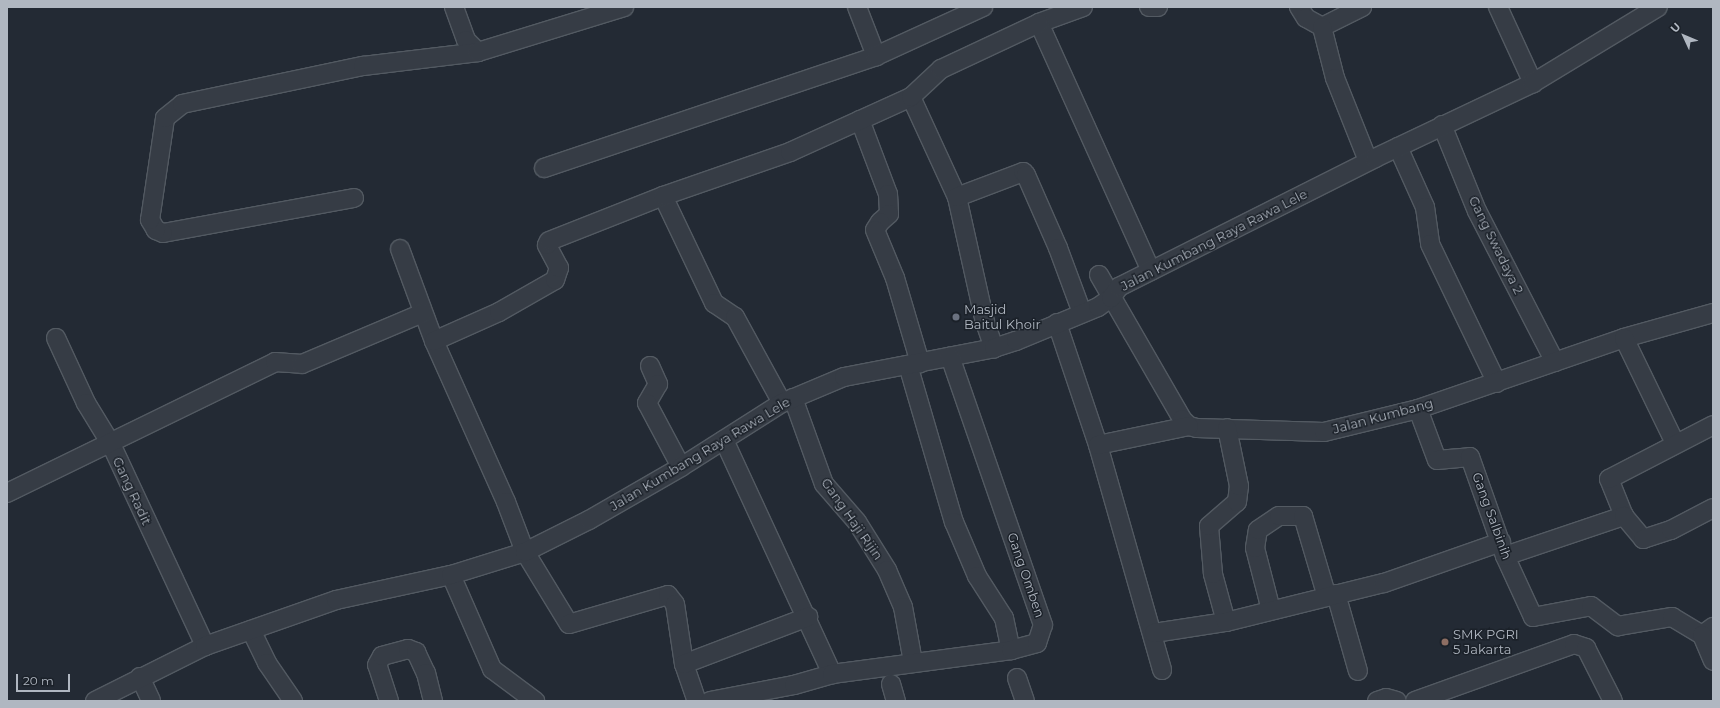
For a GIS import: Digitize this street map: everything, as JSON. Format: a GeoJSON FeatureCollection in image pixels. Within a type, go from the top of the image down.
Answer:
{"type":"FeatureCollection","features":[{"type":"Feature","properties":{"kind":"street"},"geometry":{"type":"LineString","coordinates":[[454,7],[466,40],[478,52]]}},
{"type":"Feature","properties":{"kind":"street"},"geometry":{"type":"LineString","coordinates":[[354,198],[163,233],[156,230],[150,220],[165,118],[182,104],[363,66],[478,52],[624,7]]}},
{"type":"Feature","properties":{"kind":"street"},"geometry":{"type":"LineString","coordinates":[[857,7],[876,56]]}},
{"type":"Feature","properties":{"kind":"street"},"geometry":{"type":"LineString","coordinates":[[544,168],[876,56],[983,7]]}},
{"type":"Feature","properties":{"kind":"street"},"geometry":{"type":"LineString","coordinates":[[434,341],[499,312],[555,280],[559,268],[547,245],[549,241],[663,196],[790,152],[911,96],[941,69],[1039,23],[1083,7]]}},
{"type":"Feature","properties":{"kind":"street"},"geometry":{"type":"LineString","coordinates":[[1150,7],[1158,7]]}},
{"type":"Feature","properties":{"kind":"street"},"geometry":{"type":"LineString","coordinates":[[1299,7],[1306,18],[1322,27],[1335,78],[1368,161]]}},
{"type":"Feature","properties":{"kind":"street"},"geometry":{"type":"LineString","coordinates":[[1322,27],[1362,7]]}},
{"type":"Feature","properties":{"kind":"street","name":"Jalan Kumbang Raya Rawa Lele"},"geometry":{"type":"LineString","coordinates":[[95,701],[140,677],[205,646],[336,600],[451,575],[525,552],[589,520],[681,467],[788,401],[844,377],[994,348],[1082,313],[1111,298],[1119,287],[1368,161],[1533,83],[1658,7]]}},
{"type":"Feature","properties":{"kind":"street"},"geometry":{"type":"LineString","coordinates":[[1505,9],[1533,83]]}},
{"type":"Feature","properties":{"kind":"street"},"geometry":{"type":"LineString","coordinates":[[1039,23],[1151,271]]}},
{"type":"Feature","properties":{"kind":"street"},"geometry":{"type":"LineString","coordinates":[[911,96],[957,197],[985,322],[994,348]]}},
{"type":"Feature","properties":{"kind":"street"},"geometry":{"type":"LineString","coordinates":[[860,120],[888,194],[889,214],[875,230],[895,278],[914,364],[954,522],[977,576],[1004,618],[1011,650]]}},
{"type":"Feature","properties":{"kind":"street","name":"Gang Swadaya 2"},"geometry":{"type":"LineString","coordinates":[[1442,125],[1477,211],[1555,362]]}},
{"type":"Feature","properties":{"kind":"street"},"geometry":{"type":"LineString","coordinates":[[1398,147],[1425,207],[1430,244],[1497,383]]}},
{"type":"Feature","properties":{"kind":"street"},"geometry":{"type":"LineString","coordinates":[[957,197],[1023,172],[1026,175],[1058,248],[1082,313]]}},
{"type":"Feature","properties":{"kind":"street","name":"Gang Haji Rijin"},"geometry":{"type":"LineString","coordinates":[[663,196],[714,303],[734,317],[788,401],[824,484],[857,522],[887,570],[903,607],[913,662]]}},
{"type":"Feature","properties":{"kind":"street"},"geometry":{"type":"LineString","coordinates":[[400,249],[434,341],[506,502],[525,552],[569,624],[668,595],[675,604],[684,664],[698,701]]}},
{"type":"Feature","properties":{"kind":"street"},"geometry":{"type":"LineString","coordinates":[[1099,275],[1182,420],[1189,426]]}},
{"type":"Feature","properties":{"kind":"street"},"geometry":{"type":"LineString","coordinates":[[7,494],[275,362],[302,364],[423,313]]}},
{"type":"Feature","properties":{"kind":"street","name":"Jalan Kumbang"},"geometry":{"type":"LineString","coordinates":[[1098,445],[1189,426],[1324,432],[1418,409],[1624,338],[1713,313]]}},
{"type":"Feature","properties":{"kind":"street"},"geometry":{"type":"LineString","coordinates":[[1057,323],[1098,445],[1154,633],[1162,670]]}},
{"type":"Feature","properties":{"kind":"street","name":"Gang Radit"},"geometry":{"type":"LineString","coordinates":[[56,338],[86,403],[111,444],[205,646]]}},
{"type":"Feature","properties":{"kind":"street"},"geometry":{"type":"LineString","coordinates":[[1624,338],[1675,443]]}},
{"type":"Feature","properties":{"kind":"street","name":"Gang Omben"},"geometry":{"type":"LineString","coordinates":[[710,701],[794,685],[832,674],[1011,650],[1037,643],[1043,625],[950,357]]}},
{"type":"Feature","properties":{"kind":"street"},"geometry":{"type":"LineString","coordinates":[[650,366],[658,384],[646,403],[681,467]]}},
{"type":"Feature","properties":{"kind":"street","name":"Gang Salbinih"},"geometry":{"type":"LineString","coordinates":[[1418,409],[1437,460],[1470,457],[1503,549],[1533,617],[1591,606],[1618,626],[1672,617],[1708,631]]}},
{"type":"Feature","properties":{"kind":"street"},"geometry":{"type":"LineString","coordinates":[[1713,425],[1675,443],[1609,479],[1624,516],[1643,539],[1671,530],[1713,508]]}},
{"type":"Feature","properties":{"kind":"street"},"geometry":{"type":"LineString","coordinates":[[1226,622],[1213,574],[1210,526],[1237,502],[1240,486],[1227,428]]}},
{"type":"Feature","properties":{"kind":"street"},"geometry":{"type":"LineString","coordinates":[[724,440],[808,617],[832,674]]}},
{"type":"Feature","properties":{"kind":"street"},"geometry":{"type":"LineString","coordinates":[[1271,610],[1255,548],[1258,530],[1279,516],[1303,516],[1358,671]]}},
{"type":"Feature","properties":{"kind":"street"},"geometry":{"type":"LineString","coordinates":[[1154,633],[1226,622],[1384,583],[1624,516]]}},
{"type":"Feature","properties":{"kind":"street"},"geometry":{"type":"LineString","coordinates":[[451,575],[492,669],[535,701]]}},
{"type":"Feature","properties":{"kind":"street"},"geometry":{"type":"LineString","coordinates":[[684,664],[808,617]]}},
{"type":"Feature","properties":{"kind":"street"},"geometry":{"type":"LineString","coordinates":[[251,630],[267,663],[293,701]]}},
{"type":"Feature","properties":{"kind":"street"},"geometry":{"type":"LineString","coordinates":[[1708,631],[1713,661]]}},
{"type":"Feature","properties":{"kind":"street"},"geometry":{"type":"LineString","coordinates":[[1415,701],[1574,644],[1586,648],[1613,701]]}},
{"type":"Feature","properties":{"kind":"street"},"geometry":{"type":"LineString","coordinates":[[389,701],[377,665],[382,656],[408,649],[416,652],[426,673],[433,701]]}},
{"type":"Feature","properties":{"kind":"street"},"geometry":{"type":"LineString","coordinates":[[140,677],[151,701]]}},
{"type":"Feature","properties":{"kind":"street"},"geometry":{"type":"LineString","coordinates":[[1017,678],[1025,701]]}},
{"type":"Feature","properties":{"kind":"street"},"geometry":{"type":"LineString","coordinates":[[890,684],[896,701]]}},
{"type":"Feature","properties":{"kind":"street"},"geometry":{"type":"LineString","coordinates":[[1377,701],[1386,698],[1397,701]]}},
{"type":"Feature","properties":{"kind":"place","name":"Masjid Baitul Khoir"},"geometry":{"type":"Point","coordinates":[956,317]}},
{"type":"Feature","properties":{"kind":"place","name":"SMK PGRI 5 Jakarta"},"geometry":{"type":"Point","coordinates":[1445,642]}}]}
